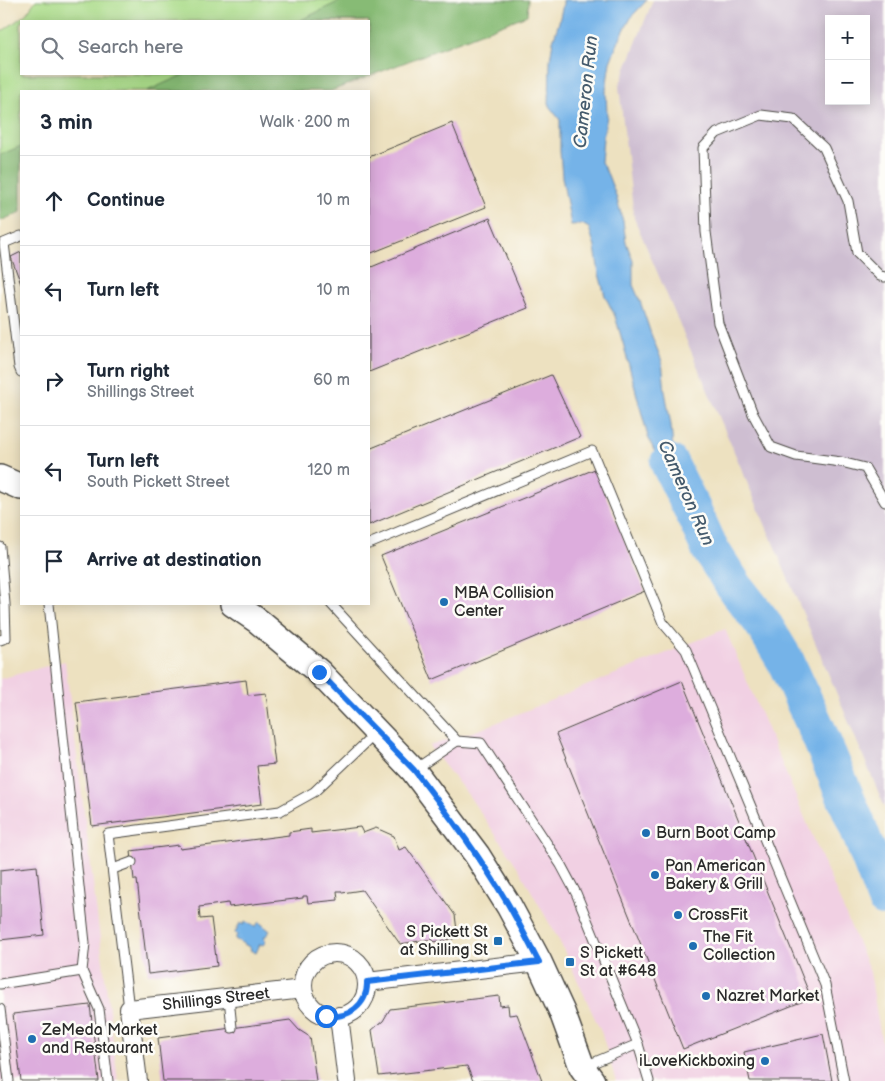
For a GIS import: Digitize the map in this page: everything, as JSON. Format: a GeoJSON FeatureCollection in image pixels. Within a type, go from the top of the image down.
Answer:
{"type":"FeatureCollection","features":[{"type":"Feature","properties":{"kind":"main road"},"geometry":{"type":"LineString","coordinates":[[0,478],[20,487]]}},
{"type":"Feature","properties":{"kind":"main road"},"geometry":{"type":"LineString","coordinates":[[243,608],[319,672],[414,770],[477,855],[509,906],[539,962],[562,1012],[586,1076]]}},
{"type":"Feature","properties":{"kind":"street"},"geometry":{"type":"LineString","coordinates":[[332,953],[346,954],[355,960],[365,972],[367,982],[366,992],[360,1004],[352,1012],[339,1016],[326,1016],[317,1011],[309,1003],[303,989],[305,973],[310,965],[319,957],[332,953]]}},
{"type":"Feature","properties":{"kind":"street"},"geometry":{"type":"LineString","coordinates":[[367,982],[539,962]]}},
{"type":"Feature","properties":{"kind":"street","name":"Shillings Street"},"geometry":{"type":"LineString","coordinates":[[129,1009],[303,989]]}},
{"type":"Feature","properties":{"kind":"street"},"geometry":{"type":"LineString","coordinates":[[129,1009],[138,1081]]}},
{"type":"Feature","properties":{"kind":"street"},"geometry":{"type":"LineString","coordinates":[[339,1016],[347,1081]]}},
{"type":"Feature","properties":{"kind":"lane"},"geometry":{"type":"LineString","coordinates":[[885,277],[880,276],[857,253],[848,201],[824,148],[793,119],[761,115],[717,133],[703,148],[706,232],[718,323],[753,414],[770,447],[796,456],[841,462],[865,468],[885,502]]}},
{"type":"Feature","properties":{"kind":"lane"},"geometry":{"type":"LineString","coordinates":[[20,236],[4,243],[20,367]]}},
{"type":"Feature","properties":{"kind":"lane"},"geometry":{"type":"LineString","coordinates":[[370,544],[592,450],[663,623],[686,650],[825,985],[844,1081]]}},
{"type":"Feature","properties":{"kind":"lane"},"geometry":{"type":"LineString","coordinates":[[0,547],[6,638],[0,640]]}},
{"type":"Feature","properties":{"kind":"lane"},"geometry":{"type":"LineString","coordinates":[[49,605],[85,943],[82,971],[99,1009],[108,1081]]}},
{"type":"Feature","properties":{"kind":"lane"},"geometry":{"type":"LineString","coordinates":[[332,605],[457,741]]}},
{"type":"Feature","properties":{"kind":"lane"},"geometry":{"type":"LineString","coordinates":[[129,1009],[108,834],[280,810],[314,792],[377,732]]}},
{"type":"Feature","properties":{"kind":"lane"},"geometry":{"type":"LineString","coordinates":[[414,770],[457,741],[481,743],[561,865],[576,893],[638,1044],[648,1081]]}},
{"type":"Feature","properties":{"kind":"lane"},"geometry":{"type":"LineString","coordinates":[[112,869],[132,862]]}},
{"type":"Feature","properties":{"kind":"lane"},"geometry":{"type":"LineString","coordinates":[[0,984],[82,971]]}},
{"type":"Feature","properties":{"kind":"lane"},"geometry":{"type":"LineString","coordinates":[[229,998],[232,1028]]}},
{"type":"Feature","properties":{"kind":"lane"},"geometry":{"type":"LineString","coordinates":[[0,1009],[9,1081]]}},
{"type":"Feature","properties":{"kind":"lane"},"geometry":{"type":"LineString","coordinates":[[586,1076],[638,1044]]}},
{"type":"Feature","properties":{"kind":"shaded area"},"geometry":{"type":"Polygon","coordinates":[[[653,0],[885,0],[885,808],[768,531],[634,218],[619,86],[653,0]]]}},
{"type":"Feature","properties":{"kind":"shaded area"},"geometry":{"type":"Polygon","coordinates":[[[725,629],[870,972],[885,1062],[885,1081],[616,1081],[602,1034],[561,944],[519,869],[469,796],[429,746],[481,729],[725,629]]]}},
{"type":"Feature","properties":{"kind":"shaded area"},"geometry":{"type":"Polygon","coordinates":[[[65,661],[118,1081],[0,1081],[0,679],[65,661]]]}},
{"type":"Feature","properties":{"kind":"green space"},"geometry":{"type":"Polygon","coordinates":[[[36,0],[413,0],[366,20],[20,20],[20,75],[240,75],[203,90],[20,90],[20,169],[0,178],[0,33],[26,14],[36,0]]]}},
{"type":"Feature","properties":{"kind":"green space"},"geometry":{"type":"Polygon","coordinates":[[[342,0],[528,0],[527,15],[334,90],[149,90],[183,75],[370,75],[370,20],[301,20],[342,0]]]}},
{"type":"Feature","properties":{"kind":"green space"},"geometry":{"type":"Polygon","coordinates":[[[20,146],[20,212],[0,221],[0,155],[20,146]]]}},
{"type":"Feature","properties":{"kind":"water"},"geometry":{"type":"Polygon","coordinates":[[[563,0],[647,0],[632,16],[610,62],[606,90],[607,116],[601,162],[616,196],[623,221],[626,242],[633,261],[633,285],[662,361],[673,448],[676,462],[684,478],[692,509],[673,484],[658,459],[648,437],[615,316],[605,296],[589,228],[582,224],[571,225],[562,177],[560,120],[549,106],[550,60],[563,0]]]}},
{"type":"Feature","properties":{"kind":"water"},"geometry":{"type":"Polygon","coordinates":[[[245,921],[255,927],[259,922],[270,931],[264,938],[266,940],[265,943],[263,945],[260,944],[256,953],[235,939],[237,935],[235,933],[240,923],[243,925],[245,921]]]}},
{"type":"Feature","properties":{"kind":"building"},"geometry":{"type":"Polygon","coordinates":[[[452,123],[486,207],[370,254],[370,157],[452,123]]]}},
{"type":"Feature","properties":{"kind":"building"},"geometry":{"type":"Polygon","coordinates":[[[490,218],[528,308],[370,372],[370,268],[490,218]]]}},
{"type":"Feature","properties":{"kind":"building"},"geometry":{"type":"Polygon","coordinates":[[[20,252],[20,281],[11,257],[20,252]]]}},
{"type":"Feature","properties":{"kind":"building"},"geometry":{"type":"Polygon","coordinates":[[[551,375],[580,437],[370,525],[370,449],[551,375]]]}},
{"type":"Feature","properties":{"kind":"building"},"geometry":{"type":"Polygon","coordinates":[[[595,469],[645,591],[432,680],[381,556],[595,469]]]}},
{"type":"Feature","properties":{"kind":"building"},"geometry":{"type":"Polygon","coordinates":[[[246,680],[248,695],[266,693],[275,764],[257,766],[262,804],[92,826],[76,702],[246,680]]]}},
{"type":"Feature","properties":{"kind":"building"},"geometry":{"type":"Polygon","coordinates":[[[682,681],[811,998],[683,1049],[556,734],[682,681]]]}},
{"type":"Feature","properties":{"kind":"building"},"geometry":{"type":"Polygon","coordinates":[[[360,827],[363,833],[376,828],[394,836],[399,850],[406,847],[455,915],[458,938],[433,942],[433,939],[400,944],[362,890],[342,893],[342,891],[337,891],[338,900],[308,903],[307,896],[303,896],[303,898],[229,907],[228,903],[199,907],[200,919],[211,918],[217,966],[148,974],[137,880],[134,880],[131,851],[179,845],[180,849],[289,835],[289,832],[311,829],[311,833],[360,827]]]}},
{"type":"Feature","properties":{"kind":"building"},"geometry":{"type":"Polygon","coordinates":[[[37,866],[44,935],[0,940],[0,870],[37,866]]]}},
{"type":"Feature","properties":{"kind":"building"},"geometry":{"type":"Polygon","coordinates":[[[499,996],[500,1006],[508,1005],[509,1015],[517,1014],[542,1081],[473,1081],[467,1066],[379,1076],[372,1030],[383,1021],[390,1009],[499,996]]]}},
{"type":"Feature","properties":{"kind":"building"},"geometry":{"type":"Polygon","coordinates":[[[90,1005],[99,1081],[21,1081],[13,1014],[90,1005]]]}},
{"type":"Feature","properties":{"kind":"building"},"geometry":{"type":"Polygon","coordinates":[[[290,1020],[299,1030],[310,1037],[316,1081],[163,1081],[158,1038],[290,1020]]]}},
{"type":"Feature","properties":{"kind":"building"},"geometry":{"type":"Polygon","coordinates":[[[823,1034],[832,1081],[750,1081],[744,1052],[823,1034]]]}},
{"type":"Feature","properties":{"kind":"waterway","name":"Cameron Run"},"geometry":{"type":"LineString","coordinates":[[669,463],[710,549],[736,589],[762,622],[785,660],[819,734],[885,898]]}},
{"type":"Feature","properties":{"kind":"place","name":"MBA Collision Center"},"geometry":{"type":"Point","coordinates":[444,602]}},
{"type":"Feature","properties":{"kind":"place","name":"Burn Boot Camp"},"geometry":{"type":"Point","coordinates":[646,833]}},
{"type":"Feature","properties":{"kind":"place","name":"Pan American Bakery & Grill"},"geometry":{"type":"Point","coordinates":[655,875]}},
{"type":"Feature","properties":{"kind":"place","name":"CrossFit"},"geometry":{"type":"Point","coordinates":[678,915]}},
{"type":"Feature","properties":{"kind":"place","name":"S Pickett St at Shilling St"},"geometry":{"type":"Point","coordinates":[498,941]}},
{"type":"Feature","properties":{"kind":"place","name":"The Fit Collection"},"geometry":{"type":"Point","coordinates":[693,946]}},
{"type":"Feature","properties":{"kind":"place","name":"S Pickett St at #648"},"geometry":{"type":"Point","coordinates":[570,962]}},
{"type":"Feature","properties":{"kind":"place","name":"Nazret Market"},"geometry":{"type":"Point","coordinates":[706,996]}},
{"type":"Feature","properties":{"kind":"place","name":"ZeMeda Market and Restaurant"},"geometry":{"type":"Point","coordinates":[32,1039]}},
{"type":"Feature","properties":{"kind":"place","name":"iLoveKickboxing"},"geometry":{"type":"Point","coordinates":[765,1061]}},
{"type":"Feature","properties":{"kind":"route"},"geometry":{"type":"LineString","coordinates":[[319,672],[414,770],[477,855],[509,906],[539,962],[367,982],[364,998],[356,1009],[336,1017],[326,1016]]}}]}
